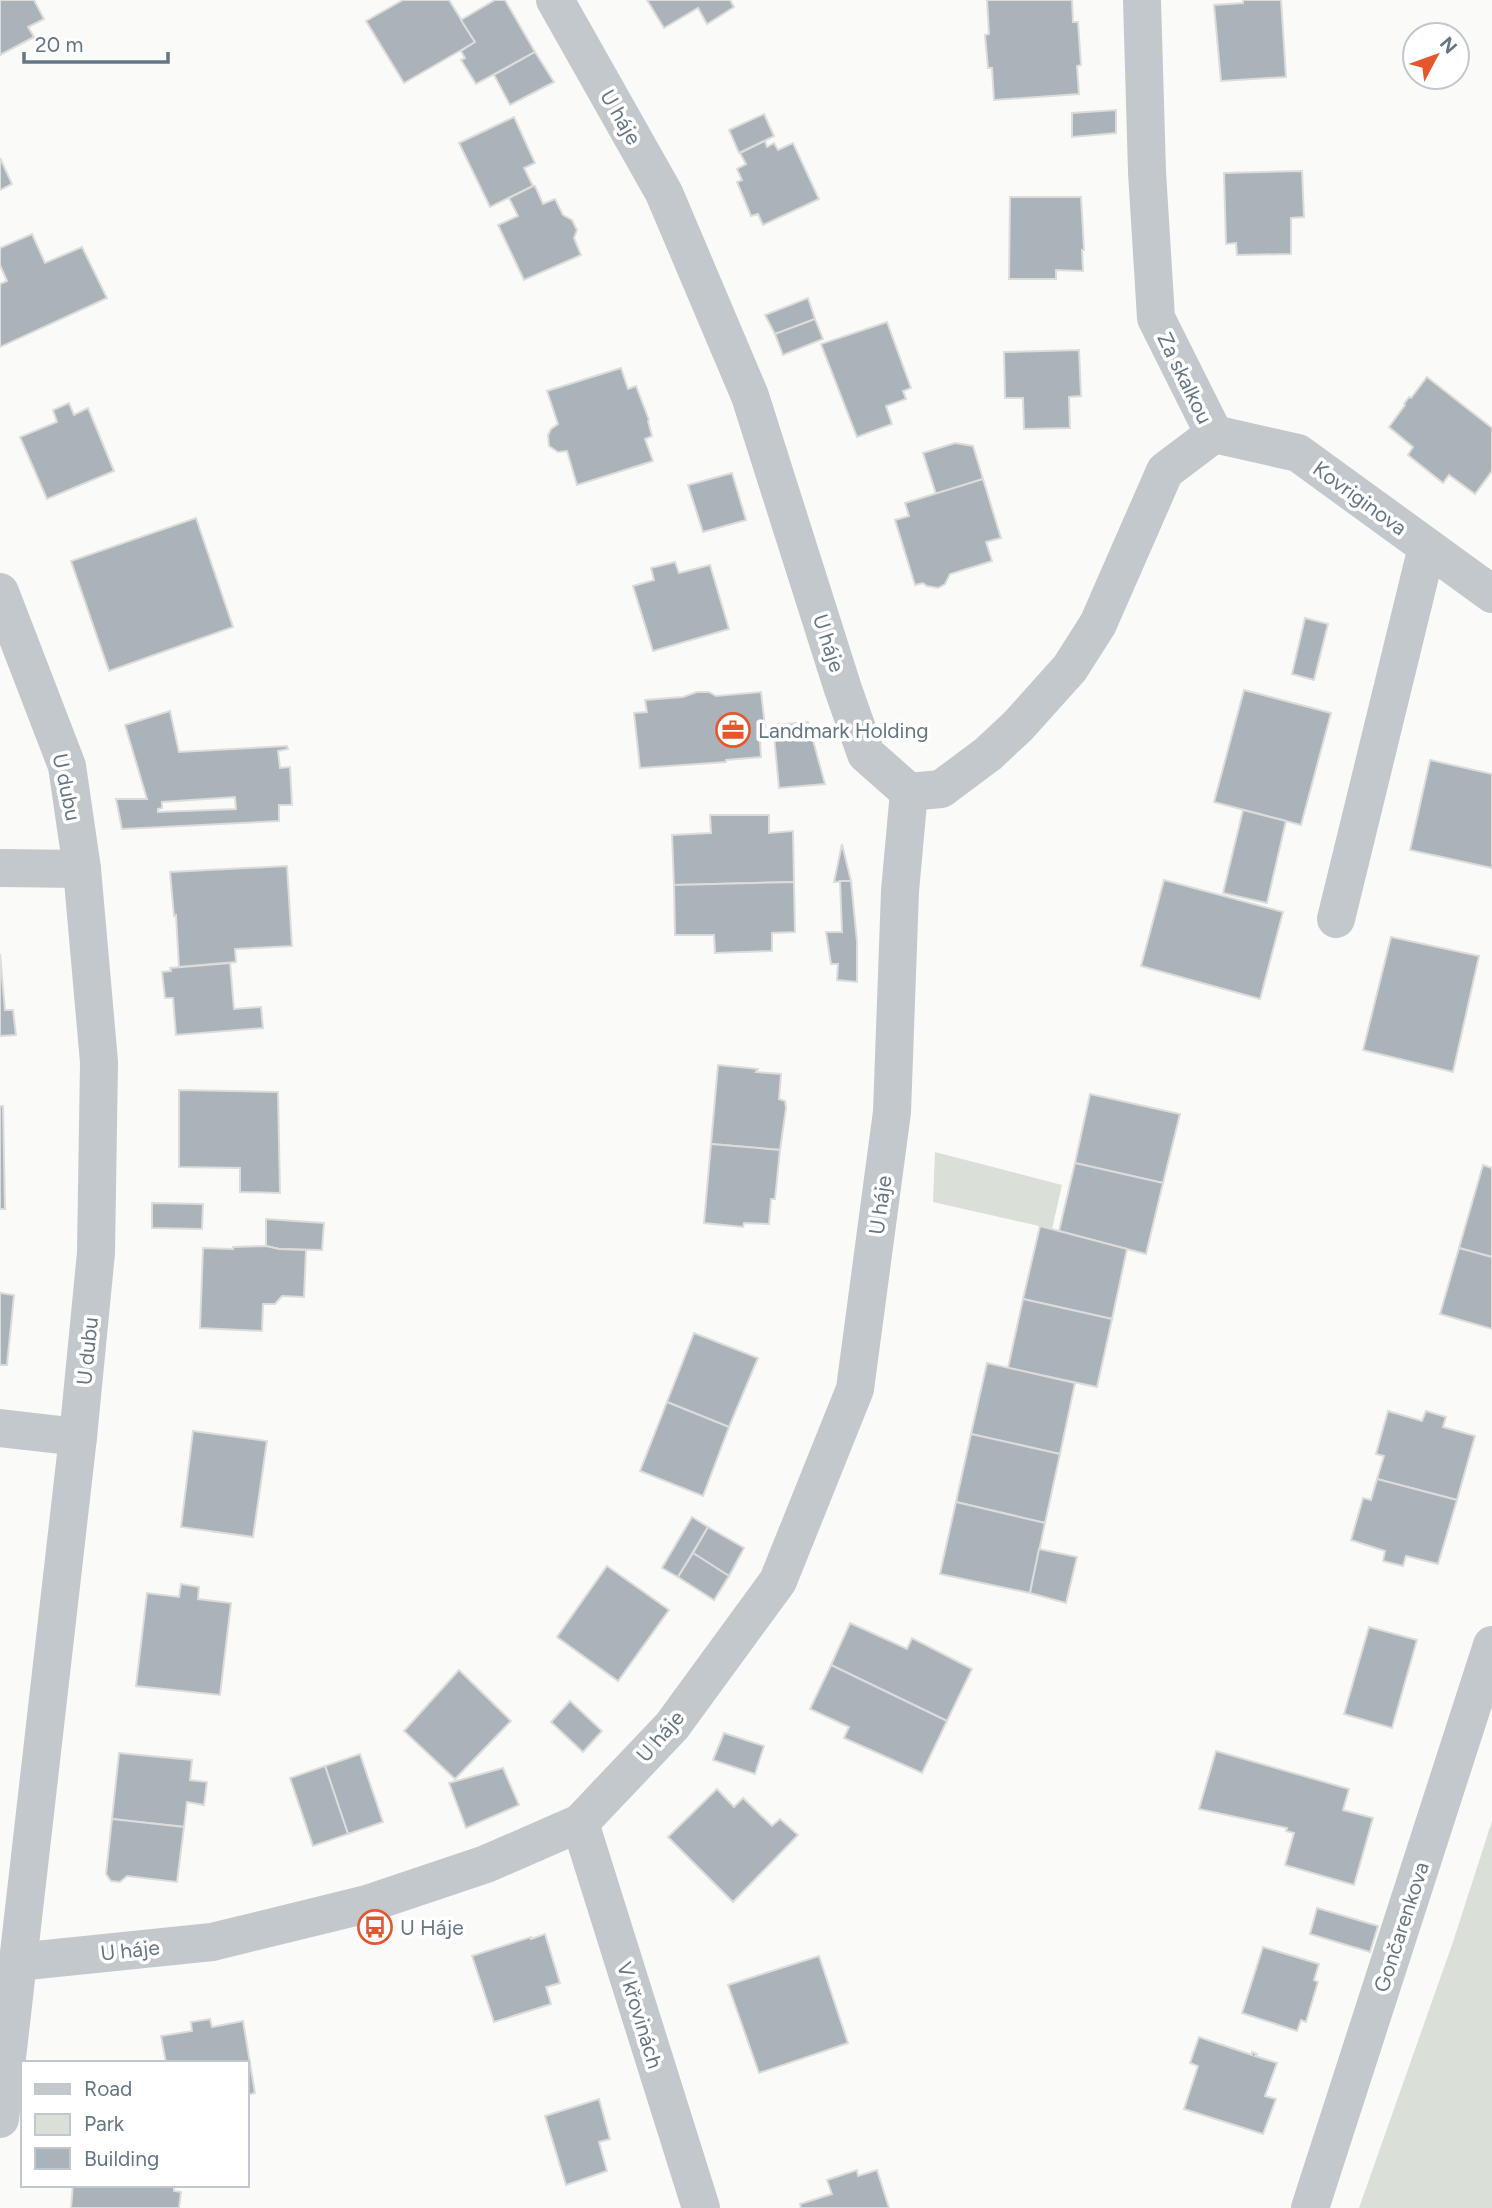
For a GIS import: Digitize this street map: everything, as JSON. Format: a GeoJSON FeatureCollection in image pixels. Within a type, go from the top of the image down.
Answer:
{"type":"FeatureCollection","features":[{"type":"Feature","properties":{"kind":"street","name":"U háje"},"geometry":{"type":"LineString","coordinates":[[17,1962],[212,1942],[367,1904],[486,1864],[580,1823],[672,1726],[778,1581],[855,1389],[892,1112],[900,891],[909,792],[866,754],[750,396],[664,193],[555,0]]}},
{"type":"Feature","properties":{"kind":"street","name":"Za skalkou"},"geometry":{"type":"LineString","coordinates":[[909,792],[941,789],[988,754],[1018,726],[1070,668],[1098,624],[1165,471],[1213,434],[1156,318],[1147,172],[1142,0]]}},
{"type":"Feature","properties":{"kind":"street","name":"Kovriginova"},"geometry":{"type":"LineString","coordinates":[[1213,434],[1298,453],[1492,594]]}},
{"type":"Feature","properties":{"kind":"street"},"geometry":{"type":"LineString","coordinates":[[1336,919],[1427,547]]}},
{"type":"Feature","properties":{"kind":"street","name":"U dubu"},"geometry":{"type":"LineString","coordinates":[[0,592],[67,766],[82,869],[99,1062],[96,1253],[78,1437],[0,2119]]}},
{"type":"Feature","properties":{"kind":"street"},"geometry":{"type":"LineString","coordinates":[[0,867],[82,869]]}},
{"type":"Feature","properties":{"kind":"street"},"geometry":{"type":"LineString","coordinates":[[0,1428],[78,1437]]}},
{"type":"Feature","properties":{"kind":"street","name":"Gončarenkova"},"geometry":{"type":"LineString","coordinates":[[1310,2208],[1492,1645]]}},
{"type":"Feature","properties":{"kind":"street","name":"V křovinách"},"geometry":{"type":"LineString","coordinates":[[580,1823],[701,2208]]}},
{"type":"Feature","properties":{"kind":"green space"},"geometry":{"type":"Polygon","coordinates":[[[935,1152],[1062,1185],[1052,1229],[933,1202],[935,1152]]]}},
{"type":"Feature","properties":{"kind":"green space"},"geometry":{"type":"Polygon","coordinates":[[[1492,1821],[1492,2208],[1359,2208],[1453,1942],[1492,1821]]]}},
{"type":"Feature","properties":{"kind":"building"},"geometry":{"type":"Polygon","coordinates":[[[0,0],[34,0],[44,19],[28,27],[34,37],[0,55],[0,0]]]}},
{"type":"Feature","properties":{"kind":"building"},"geometry":{"type":"Polygon","coordinates":[[[403,0],[449,0],[475,42],[404,83],[366,21],[403,0]]]}},
{"type":"Feature","properties":{"kind":"building"},"geometry":{"type":"Polygon","coordinates":[[[495,0],[505,0],[535,52],[476,84],[461,60],[465,58],[461,51],[475,42],[461,20],[495,0]]]}},
{"type":"Feature","properties":{"kind":"building"},"geometry":{"type":"Polygon","coordinates":[[[647,0],[730,0],[734,7],[707,24],[698,8],[664,28],[647,0]]]}},
{"type":"Feature","properties":{"kind":"building"},"geometry":{"type":"Polygon","coordinates":[[[987,0],[1072,0],[1073,22],[1078,22],[1081,65],[1077,66],[1079,94],[994,100],[992,68],[988,68],[985,35],[989,34],[987,0]]]}},
{"type":"Feature","properties":{"kind":"building"},"geometry":{"type":"Polygon","coordinates":[[[1243,0],[1281,0],[1286,77],[1221,81],[1214,5],[1243,3],[1243,0]]]}},
{"type":"Feature","properties":{"kind":"building"},"geometry":{"type":"Polygon","coordinates":[[[535,52],[554,82],[510,105],[494,75],[535,52]]]}},
{"type":"Feature","properties":{"kind":"building"},"geometry":{"type":"Polygon","coordinates":[[[1116,110],[1116,133],[1072,137],[1072,113],[1116,110]]]}},
{"type":"Feature","properties":{"kind":"building"},"geometry":{"type":"Polygon","coordinates":[[[764,114],[774,136],[739,153],[729,130],[764,114]]]}},
{"type":"Feature","properties":{"kind":"building"},"geometry":{"type":"Polygon","coordinates":[[[514,117],[535,163],[524,168],[533,186],[490,207],[459,143],[514,117]]]}},
{"type":"Feature","properties":{"kind":"building"},"geometry":{"type":"Polygon","coordinates":[[[765,141],[767,147],[774,143],[778,150],[793,143],[819,199],[763,225],[758,214],[751,216],[737,182],[742,180],[737,169],[746,164],[740,153],[765,141]]]}},
{"type":"Feature","properties":{"kind":"building"},"geometry":{"type":"Polygon","coordinates":[[[0,158],[12,184],[0,190],[0,158]]]}},
{"type":"Feature","properties":{"kind":"building"},"geometry":{"type":"Polygon","coordinates":[[[1302,171],[1304,217],[1291,218],[1291,254],[1237,255],[1236,243],[1226,244],[1224,173],[1302,171]]]}},
{"type":"Feature","properties":{"kind":"building"},"geometry":{"type":"Polygon","coordinates":[[[533,186],[543,204],[555,199],[563,215],[572,220],[577,230],[574,238],[581,255],[524,280],[498,225],[518,216],[509,198],[533,186]]]}},
{"type":"Feature","properties":{"kind":"building"},"geometry":{"type":"Polygon","coordinates":[[[1010,197],[1081,197],[1083,271],[1056,270],[1056,279],[1009,279],[1010,197]]]}},
{"type":"Feature","properties":{"kind":"building"},"geometry":{"type":"Polygon","coordinates":[[[32,234],[45,263],[82,247],[107,298],[0,347],[0,284],[7,281],[0,265],[0,248],[32,234]]]}},
{"type":"Feature","properties":{"kind":"building"},"geometry":{"type":"Polygon","coordinates":[[[808,298],[815,319],[775,334],[765,315],[808,298]]]}},
{"type":"Feature","properties":{"kind":"building"},"geometry":{"type":"Polygon","coordinates":[[[815,319],[823,339],[783,355],[775,334],[815,319]]]}},
{"type":"Feature","properties":{"kind":"building"},"geometry":{"type":"Polygon","coordinates":[[[887,322],[911,388],[903,391],[906,399],[886,406],[892,424],[857,437],[821,344],[887,322]]]}},
{"type":"Feature","properties":{"kind":"building"},"geometry":{"type":"Polygon","coordinates":[[[1079,350],[1081,396],[1069,397],[1070,428],[1024,429],[1023,398],[1005,398],[1004,352],[1079,350]]]}},
{"type":"Feature","properties":{"kind":"building"},"geometry":{"type":"Polygon","coordinates":[[[621,368],[628,389],[636,386],[649,420],[652,436],[645,439],[653,461],[577,485],[567,451],[558,452],[549,446],[548,435],[558,424],[547,391],[621,368]]]}},
{"type":"Feature","properties":{"kind":"building"},"geometry":{"type":"Polygon","coordinates":[[[1427,377],[1492,428],[1492,471],[1475,494],[1449,475],[1443,483],[1408,455],[1413,447],[1389,427],[1409,397],[1411,398],[1427,377]]]}},
{"type":"Feature","properties":{"kind":"building"},"geometry":{"type":"Polygon","coordinates":[[[69,403],[74,415],[88,408],[114,471],[47,499],[20,437],[57,422],[53,410],[69,403]]]}},
{"type":"Feature","properties":{"kind":"building"},"geometry":{"type":"Polygon","coordinates":[[[955,443],[973,446],[983,479],[936,494],[923,453],[955,443]]]}},
{"type":"Feature","properties":{"kind":"building"},"geometry":{"type":"Polygon","coordinates":[[[732,473],[746,520],[703,532],[688,485],[732,473]]]}},
{"type":"Feature","properties":{"kind":"building"},"geometry":{"type":"Polygon","coordinates":[[[983,479],[1001,538],[986,542],[992,561],[950,574],[945,584],[938,588],[923,583],[915,585],[895,520],[909,516],[905,503],[983,479]]]}},
{"type":"Feature","properties":{"kind":"building"},"geometry":{"type":"Polygon","coordinates":[[[196,518],[233,627],[109,671],[71,561],[196,518]]]}},
{"type":"Feature","properties":{"kind":"building"},"geometry":{"type":"Polygon","coordinates":[[[675,562],[679,573],[710,565],[729,629],[653,651],[633,586],[654,580],[651,568],[675,562]]]}},
{"type":"Feature","properties":{"kind":"building"},"geometry":{"type":"Polygon","coordinates":[[[1305,618],[1328,624],[1314,680],[1292,674],[1305,618]]]}},
{"type":"Feature","properties":{"kind":"building"},"geometry":{"type":"Polygon","coordinates":[[[1244,690],[1331,713],[1301,825],[1214,802],[1244,690]]]}},
{"type":"Feature","properties":{"kind":"building"},"geometry":{"type":"Polygon","coordinates":[[[697,692],[709,692],[716,696],[761,692],[765,727],[759,727],[761,757],[640,768],[634,713],[647,712],[645,700],[683,697],[697,692]]]}},
{"type":"Feature","properties":{"kind":"building"},"geometry":{"type":"Polygon","coordinates":[[[170,711],[179,752],[287,746],[288,749],[278,751],[280,768],[290,767],[292,805],[279,805],[279,821],[122,829],[116,799],[147,799],[125,725],[170,711]],[[235,797],[162,802],[162,808],[158,809],[158,812],[236,809],[235,797]]]}},
{"type":"Feature","properties":{"kind":"building"},"geometry":{"type":"Polygon","coordinates":[[[808,722],[825,784],[779,788],[773,725],[808,722]]]}},
{"type":"Feature","properties":{"kind":"building"},"geometry":{"type":"Polygon","coordinates":[[[1430,760],[1492,774],[1492,868],[1410,850],[1430,760]]]}},
{"type":"Feature","properties":{"kind":"building"},"geometry":{"type":"Polygon","coordinates":[[[1243,810],[1286,821],[1267,903],[1223,893],[1243,810]]]}},
{"type":"Feature","properties":{"kind":"building"},"geometry":{"type":"Polygon","coordinates":[[[710,815],[769,815],[769,833],[793,831],[794,882],[674,885],[672,835],[711,833],[710,815]]]}},
{"type":"Feature","properties":{"kind":"building"},"geometry":{"type":"Polygon","coordinates":[[[842,844],[851,881],[834,882],[842,844]]]}},
{"type":"Feature","properties":{"kind":"building"},"geometry":{"type":"Polygon","coordinates":[[[287,866],[292,946],[235,949],[236,962],[179,967],[170,872],[287,866]]]}},
{"type":"Feature","properties":{"kind":"building"},"geometry":{"type":"Polygon","coordinates":[[[1164,880],[1283,912],[1260,999],[1141,966],[1164,880]]]}},
{"type":"Feature","properties":{"kind":"building"},"geometry":{"type":"Polygon","coordinates":[[[840,881],[851,881],[857,942],[857,982],[837,980],[838,964],[831,964],[826,932],[842,932],[840,881]]]}},
{"type":"Feature","properties":{"kind":"building"},"geometry":{"type":"Polygon","coordinates":[[[794,882],[795,932],[772,933],[772,951],[715,953],[714,935],[675,935],[674,885],[794,882]]]}},
{"type":"Feature","properties":{"kind":"building"},"geometry":{"type":"Polygon","coordinates":[[[1391,937],[1479,956],[1453,1072],[1363,1050],[1391,937]]]}},
{"type":"Feature","properties":{"kind":"building"},"geometry":{"type":"Polygon","coordinates":[[[0,954],[5,1010],[13,1010],[16,1035],[0,1036],[0,954]]]}},
{"type":"Feature","properties":{"kind":"building"},"geometry":{"type":"Polygon","coordinates":[[[230,963],[234,1009],[261,1007],[263,1028],[176,1035],[173,998],[165,998],[162,972],[171,971],[170,968],[230,963]]]}},
{"type":"Feature","properties":{"kind":"building"},"geometry":{"type":"Polygon","coordinates":[[[718,1065],[781,1074],[779,1099],[785,1101],[786,1108],[780,1150],[711,1144],[718,1065]]]}},
{"type":"Feature","properties":{"kind":"building"},"geometry":{"type":"Polygon","coordinates":[[[179,1090],[278,1092],[280,1193],[240,1192],[240,1168],[179,1167],[179,1090]]]}},
{"type":"Feature","properties":{"kind":"building"},"geometry":{"type":"Polygon","coordinates":[[[1090,1094],[1180,1114],[1163,1183],[1075,1163],[1090,1094]]]}},
{"type":"Feature","properties":{"kind":"building"},"geometry":{"type":"Polygon","coordinates":[[[0,1106],[3,1106],[5,1209],[0,1209],[0,1106]]]}},
{"type":"Feature","properties":{"kind":"building"},"geometry":{"type":"Polygon","coordinates":[[[711,1144],[780,1150],[775,1199],[771,1199],[769,1224],[744,1223],[743,1227],[704,1223],[711,1144]]]}},
{"type":"Feature","properties":{"kind":"building"},"geometry":{"type":"Polygon","coordinates":[[[1075,1163],[1163,1183],[1146,1254],[1059,1231],[1075,1163]]]}},
{"type":"Feature","properties":{"kind":"building"},"geometry":{"type":"Polygon","coordinates":[[[1483,1165],[1492,1168],[1492,1257],[1459,1248],[1483,1165]]]}},
{"type":"Feature","properties":{"kind":"building"},"geometry":{"type":"Polygon","coordinates":[[[152,1203],[203,1204],[202,1229],[152,1228],[152,1203]]]}},
{"type":"Feature","properties":{"kind":"building"},"geometry":{"type":"Polygon","coordinates":[[[266,1219],[324,1223],[322,1250],[266,1246],[266,1219]]]}},
{"type":"Feature","properties":{"kind":"building"},"geometry":{"type":"Polygon","coordinates":[[[1040,1226],[1127,1249],[1112,1319],[1023,1299],[1040,1226]]]}},
{"type":"Feature","properties":{"kind":"building"},"geometry":{"type":"Polygon","coordinates":[[[266,1246],[306,1250],[304,1297],[282,1296],[275,1304],[263,1304],[262,1331],[200,1328],[203,1248],[266,1246]]]}},
{"type":"Feature","properties":{"kind":"building"},"geometry":{"type":"Polygon","coordinates":[[[1459,1248],[1492,1257],[1492,1329],[1440,1314],[1459,1248]]]}},
{"type":"Feature","properties":{"kind":"building"},"geometry":{"type":"Polygon","coordinates":[[[0,1293],[14,1295],[7,1365],[0,1365],[0,1293]]]}},
{"type":"Feature","properties":{"kind":"building"},"geometry":{"type":"Polygon","coordinates":[[[1023,1299],[1112,1319],[1097,1387],[1008,1368],[1023,1299]]]}},
{"type":"Feature","properties":{"kind":"building"},"geometry":{"type":"Polygon","coordinates":[[[694,1333],[758,1358],[729,1427],[667,1402],[694,1333]]]}},
{"type":"Feature","properties":{"kind":"building"},"geometry":{"type":"Polygon","coordinates":[[[987,1363],[1075,1383],[1060,1454],[971,1434],[987,1363]]]}},
{"type":"Feature","properties":{"kind":"building"},"geometry":{"type":"Polygon","coordinates":[[[667,1402],[729,1427],[703,1496],[640,1471],[667,1402]]]}},
{"type":"Feature","properties":{"kind":"building"},"geometry":{"type":"Polygon","coordinates":[[[1388,1411],[1422,1421],[1426,1411],[1446,1417],[1443,1427],[1475,1436],[1457,1500],[1377,1479],[1384,1456],[1376,1454],[1388,1411]]]}},
{"type":"Feature","properties":{"kind":"building"},"geometry":{"type":"Polygon","coordinates":[[[193,1431],[267,1441],[253,1537],[181,1527],[193,1431]]]}},
{"type":"Feature","properties":{"kind":"building"},"geometry":{"type":"Polygon","coordinates":[[[971,1434],[1060,1454],[1045,1523],[956,1502],[971,1434]]]}},
{"type":"Feature","properties":{"kind":"building"},"geometry":{"type":"Polygon","coordinates":[[[1377,1479],[1457,1500],[1438,1564],[1406,1556],[1403,1566],[1383,1561],[1385,1551],[1351,1540],[1363,1498],[1371,1500],[1377,1479]]]}},
{"type":"Feature","properties":{"kind":"building"},"geometry":{"type":"Polygon","coordinates":[[[956,1502],[1045,1523],[1030,1593],[940,1574],[956,1502]]]}},
{"type":"Feature","properties":{"kind":"building"},"geometry":{"type":"Polygon","coordinates":[[[692,1517],[708,1527],[678,1577],[662,1568],[692,1517]]]}},
{"type":"Feature","properties":{"kind":"building"},"geometry":{"type":"Polygon","coordinates":[[[708,1527],[744,1548],[729,1576],[693,1553],[708,1527]]]}},
{"type":"Feature","properties":{"kind":"building"},"geometry":{"type":"Polygon","coordinates":[[[1039,1549],[1077,1557],[1066,1603],[1030,1593],[1039,1549]]]}},
{"type":"Feature","properties":{"kind":"building"},"geometry":{"type":"Polygon","coordinates":[[[693,1553],[729,1576],[714,1600],[678,1577],[693,1553]]]}},
{"type":"Feature","properties":{"kind":"building"},"geometry":{"type":"Polygon","coordinates":[[[607,1566],[669,1610],[618,1681],[557,1637],[607,1566]]]}},
{"type":"Feature","properties":{"kind":"building"},"geometry":{"type":"Polygon","coordinates":[[[181,1584],[199,1587],[198,1599],[231,1603],[220,1695],[136,1686],[147,1593],[179,1597],[181,1584]]]}},
{"type":"Feature","properties":{"kind":"building"},"geometry":{"type":"Polygon","coordinates":[[[850,1623],[907,1649],[912,1638],[972,1669],[947,1721],[831,1665],[850,1623]]]}},
{"type":"Feature","properties":{"kind":"building"},"geometry":{"type":"Polygon","coordinates":[[[1369,1627],[1417,1640],[1392,1728],[1344,1714],[1369,1627]]]}},
{"type":"Feature","properties":{"kind":"building"},"geometry":{"type":"Polygon","coordinates":[[[831,1665],[947,1721],[922,1773],[844,1738],[849,1727],[810,1709],[831,1665]]]}},
{"type":"Feature","properties":{"kind":"building"},"geometry":{"type":"Polygon","coordinates":[[[459,1670],[511,1721],[455,1779],[404,1731],[459,1670]]]}},
{"type":"Feature","properties":{"kind":"building"},"geometry":{"type":"Polygon","coordinates":[[[570,1701],[602,1731],[583,1752],[551,1722],[570,1701]]]}},
{"type":"Feature","properties":{"kind":"building"},"geometry":{"type":"Polygon","coordinates":[[[724,1733],[764,1746],[755,1774],[713,1760],[724,1733]]]}},
{"type":"Feature","properties":{"kind":"building"},"geometry":{"type":"Polygon","coordinates":[[[1216,1751],[1349,1789],[1343,1810],[1373,1818],[1354,1885],[1285,1865],[1294,1833],[1286,1831],[1287,1828],[1199,1809],[1216,1751]]]}},
{"type":"Feature","properties":{"kind":"building"},"geometry":{"type":"Polygon","coordinates":[[[119,1753],[192,1760],[190,1780],[207,1782],[204,1805],[187,1802],[184,1827],[112,1819],[119,1753]]]}},
{"type":"Feature","properties":{"kind":"building"},"geometry":{"type":"Polygon","coordinates":[[[360,1754],[383,1822],[348,1834],[325,1766],[360,1754]]]}},
{"type":"Feature","properties":{"kind":"building"},"geometry":{"type":"Polygon","coordinates":[[[325,1766],[348,1834],[313,1846],[290,1778],[325,1766]]]}},
{"type":"Feature","properties":{"kind":"building"},"geometry":{"type":"Polygon","coordinates":[[[503,1768],[519,1805],[466,1828],[449,1783],[503,1768]]]}},
{"type":"Feature","properties":{"kind":"building"},"geometry":{"type":"Polygon","coordinates":[[[717,1789],[734,1807],[743,1798],[772,1826],[780,1819],[798,1835],[733,1902],[668,1837],[717,1789]]]}},
{"type":"Feature","properties":{"kind":"building"},"geometry":{"type":"Polygon","coordinates":[[[112,1819],[184,1827],[177,1882],[127,1876],[120,1882],[111,1881],[106,1874],[112,1819]]]}},
{"type":"Feature","properties":{"kind":"building"},"geometry":{"type":"Polygon","coordinates":[[[1317,1908],[1378,1926],[1370,1952],[1310,1934],[1317,1908]]]}},
{"type":"Feature","properties":{"kind":"building"},"geometry":{"type":"Polygon","coordinates":[[[545,1934],[560,1983],[546,1987],[551,2004],[494,2022],[472,1956],[545,1934]]]}},
{"type":"Feature","properties":{"kind":"building"},"geometry":{"type":"Polygon","coordinates":[[[1263,1947],[1319,1964],[1314,1980],[1318,1982],[1306,2022],[1301,2020],[1297,2031],[1242,2013],[1263,1947]]]}},
{"type":"Feature","properties":{"kind":"building"},"geometry":{"type":"Polygon","coordinates":[[[819,1956],[848,2043],[759,2073],[728,1985],[819,1956]]]}},
{"type":"Feature","properties":{"kind":"building"},"geometry":{"type":"Polygon","coordinates":[[[210,2019],[212,2027],[243,2021],[255,2093],[248,2095],[248,2061],[166,2061],[161,2036],[192,2031],[191,2022],[210,2019]]]}},
{"type":"Feature","properties":{"kind":"building"},"geometry":{"type":"Polygon","coordinates":[[[1199,2037],[1252,2055],[1252,2052],[1257,2054],[1255,2056],[1277,2063],[1265,2096],[1276,2099],[1263,2134],[1184,2109],[1198,2066],[1190,2063],[1199,2037]]]}},
{"type":"Feature","properties":{"kind":"building"},"geometry":{"type":"Polygon","coordinates":[[[599,2099],[610,2139],[599,2142],[607,2171],[566,2185],[545,2116],[599,2099]]]}},
{"type":"Feature","properties":{"kind":"building"},"geometry":{"type":"Polygon","coordinates":[[[857,2170],[858,2176],[877,2170],[889,2208],[801,2208],[800,2204],[832,2194],[827,2180],[857,2170]]]}},
{"type":"Feature","properties":{"kind":"building"},"geometry":{"type":"Polygon","coordinates":[[[73,2187],[174,2187],[174,2191],[181,2192],[179,2208],[71,2208],[73,2187]]]}},
{"type":"Feature","properties":{"kind":"place","name":"Landmark Holding"},"geometry":{"type":"Point","coordinates":[733,730]}},
{"type":"Feature","properties":{"kind":"place","name":"U Háje"},"geometry":{"type":"Point","coordinates":[375,1927]}}]}
